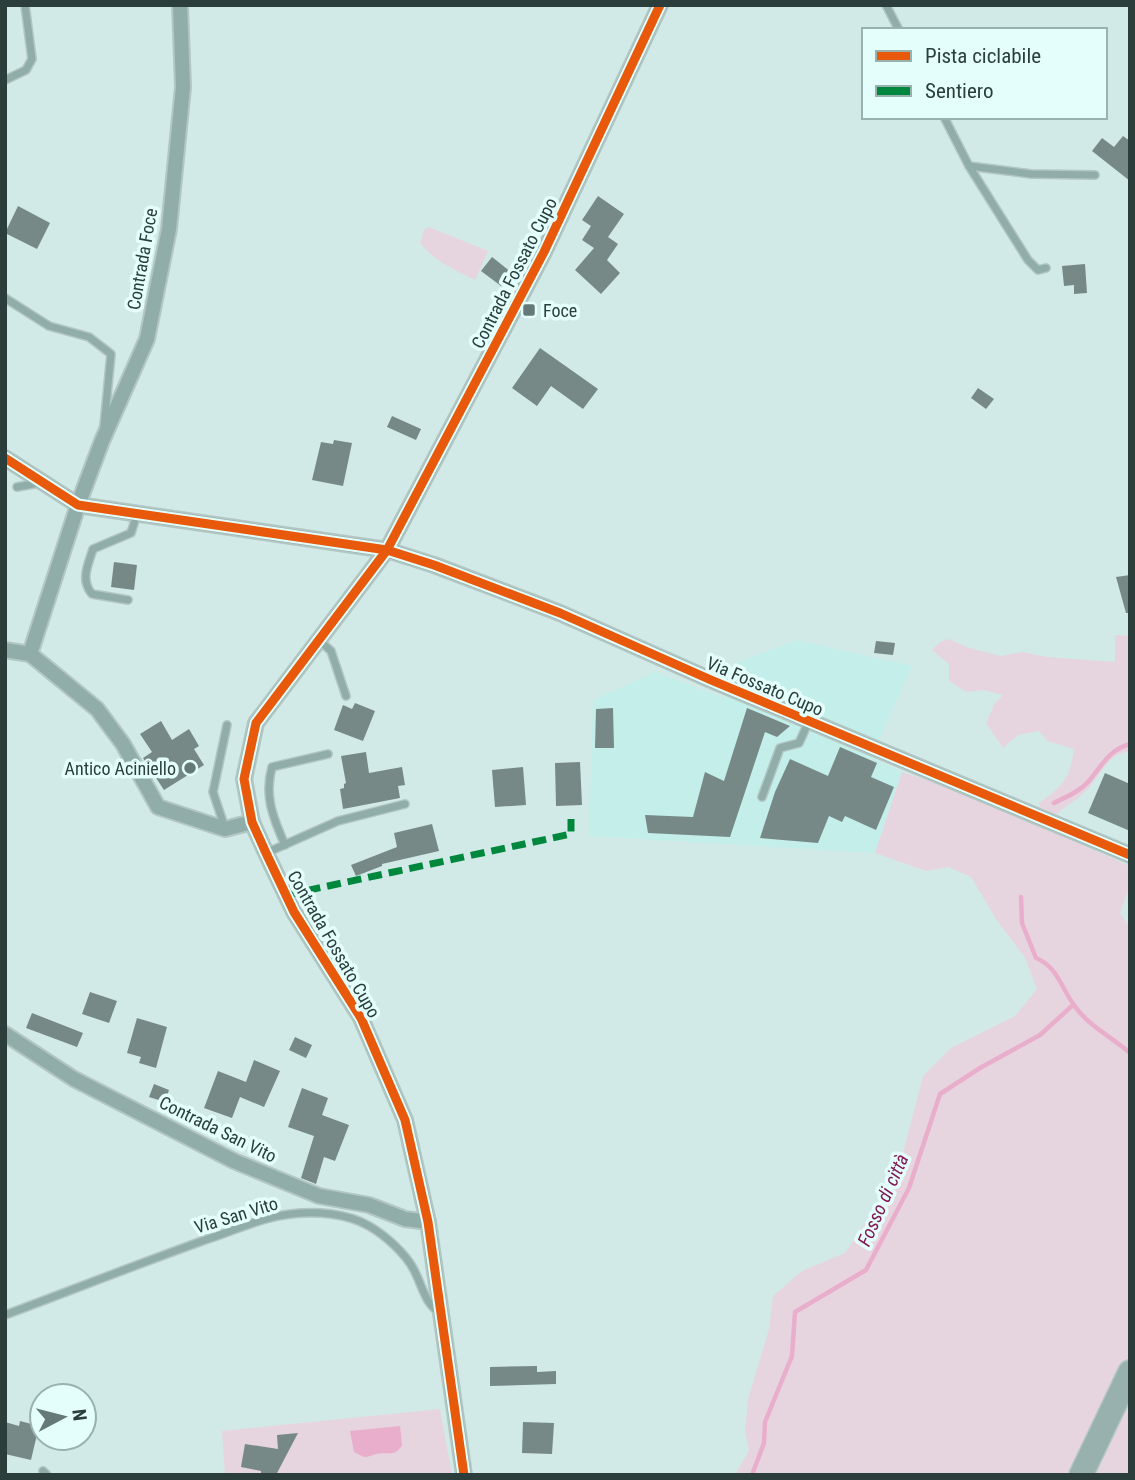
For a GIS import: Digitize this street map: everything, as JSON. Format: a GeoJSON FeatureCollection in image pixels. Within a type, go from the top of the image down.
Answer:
{"type":"FeatureCollection","features":[{"type":"Feature","properties":{"kind":"main road"},"geometry":{"type":"LineString","coordinates":[[1081,1475],[1130,1372]]}},
{"type":"Feature","properties":{"kind":"street","name":"Contrada Foce"},"geometry":{"type":"LineString","coordinates":[[30,653],[78,505],[102,441],[147,339],[169,229],[183,87],[180,5]]}},
{"type":"Feature","properties":{"kind":"street","name":"Contrada Fossato Cupo"},"geometry":{"type":"LineString","coordinates":[[464,1475],[428,1222],[405,1119],[361,1018],[294,912],[266,853],[252,822],[244,779],[256,723],[387,550],[544,253],[660,5]]}},
{"type":"Feature","properties":{"kind":"street"},"geometry":{"type":"LineString","coordinates":[[5,458],[78,505],[387,550]]}},
{"type":"Feature","properties":{"kind":"street","name":"Via Fossato Cupo"},"geometry":{"type":"LineString","coordinates":[[387,550],[560,613],[809,721],[1130,855]]}},
{"type":"Feature","properties":{"kind":"street"},"geometry":{"type":"LineString","coordinates":[[5,650],[30,653],[97,709],[123,744],[158,807],[225,829],[252,822]]}},
{"type":"Feature","properties":{"kind":"street","name":"Contrada San Vito"},"geometry":{"type":"LineString","coordinates":[[5,1034],[74,1079],[234,1161],[319,1196],[369,1205],[405,1219],[428,1222]]}},
{"type":"Feature","properties":{"kind":"lane"},"geometry":{"type":"LineString","coordinates":[[5,80],[26,70],[32,59],[25,5]]}},
{"type":"Feature","properties":{"kind":"lane"},"geometry":{"type":"LineString","coordinates":[[886,5],[898,28]]}},
{"type":"Feature","properties":{"kind":"lane"},"geometry":{"type":"LineString","coordinates":[[945,119],[969,166],[1028,260],[1038,270],[1046,268]]}},
{"type":"Feature","properties":{"kind":"lane"},"geometry":{"type":"LineString","coordinates":[[969,166],[1031,174],[1095,176]]}},
{"type":"Feature","properties":{"kind":"lane"},"geometry":{"type":"LineString","coordinates":[[5,298],[49,326],[89,337],[111,354],[102,441]]}},
{"type":"Feature","properties":{"kind":"lane"},"geometry":{"type":"LineString","coordinates":[[17,487],[44,483]]}},
{"type":"Feature","properties":{"kind":"lane"},"geometry":{"type":"LineString","coordinates":[[128,600],[92,594],[86,587],[84,578],[93,549],[131,533],[138,513]]}},
{"type":"Feature","properties":{"kind":"lane"},"geometry":{"type":"LineString","coordinates":[[319,640],[331,651],[346,696]]}},
{"type":"Feature","properties":{"kind":"lane"},"geometry":{"type":"LineString","coordinates":[[762,797],[779,748],[799,743],[809,721]]}},
{"type":"Feature","properties":{"kind":"lane"},"geometry":{"type":"LineString","coordinates":[[225,829],[213,792],[227,725]]}},
{"type":"Feature","properties":{"kind":"lane"},"geometry":{"type":"LineString","coordinates":[[285,845],[274,818],[267,785],[272,767],[328,754]]}},
{"type":"Feature","properties":{"kind":"lane"},"geometry":{"type":"LineString","coordinates":[[266,853],[338,821],[405,804]]}},
{"type":"Feature","properties":{"kind":"lane","name":"Via San Vito"},"geometry":{"type":"LineString","coordinates":[[5,1315],[269,1218],[316,1213],[349,1217],[369,1226],[386,1239],[413,1268],[430,1308],[442,1314]]}},
{"type":"Feature","properties":{"kind":"shaded area"},"geometry":{"type":"Polygon","coordinates":[[[429,227],[488,251],[475,280],[438,260],[420,243],[424,230],[429,227]]]}},
{"type":"Feature","properties":{"kind":"shaded area"},"geometry":{"type":"Polygon","coordinates":[[[1115,635],[1130,636],[1130,752],[1122,753],[1109,761],[1084,793],[1057,814],[1041,811],[1039,803],[1064,781],[1074,749],[1047,741],[1039,731],[1018,735],[1003,748],[986,723],[995,703],[1003,695],[984,690],[966,692],[949,681],[949,664],[932,650],[940,642],[949,639],[969,648],[1000,656],[1022,652],[1048,657],[1115,662],[1115,635]]]}},
{"type":"Feature","properties":{"kind":"shaded area"},"geometry":{"type":"Polygon","coordinates":[[[796,640],[912,666],[871,758],[902,772],[875,853],[589,836],[593,700],[655,672],[724,698],[736,663],[796,640]]]}},
{"type":"Feature","properties":{"kind":"shaded area"},"geometry":{"type":"Polygon","coordinates":[[[902,772],[952,788],[1130,866],[1130,885],[1120,913],[1130,928],[1130,1475],[735,1475],[749,1450],[745,1432],[748,1399],[769,1329],[773,1296],[802,1271],[845,1253],[879,1202],[902,1157],[923,1076],[951,1048],[1015,1016],[1037,989],[1025,958],[996,919],[971,877],[948,867],[926,871],[875,853],[902,772]]]}},
{"type":"Feature","properties":{"kind":"shaded area"},"geometry":{"type":"Polygon","coordinates":[[[440,1409],[452,1475],[225,1475],[222,1431],[440,1409]]]}},
{"type":"Feature","properties":{"kind":"shaded area"},"geometry":{"type":"Polygon","coordinates":[[[400,1426],[402,1445],[397,1451],[364,1457],[354,1452],[350,1431],[400,1426]]]}},
{"type":"Feature","properties":{"kind":"building"},"geometry":{"type":"Polygon","coordinates":[[[1123,136],[1130,141],[1130,181],[1092,151],[1102,138],[1114,147],[1123,136]]]}},
{"type":"Feature","properties":{"kind":"building"},"geometry":{"type":"Polygon","coordinates":[[[598,196],[624,214],[608,237],[618,244],[607,260],[620,273],[601,294],[575,270],[594,248],[582,240],[591,226],[582,220],[598,196]]]}},
{"type":"Feature","properties":{"kind":"building"},"geometry":{"type":"Polygon","coordinates":[[[18,206],[50,223],[37,249],[5,233],[18,206]]]}},
{"type":"Feature","properties":{"kind":"building"},"geometry":{"type":"Polygon","coordinates":[[[492,257],[511,272],[501,286],[481,271],[492,257]]]}},
{"type":"Feature","properties":{"kind":"building"},"geometry":{"type":"Polygon","coordinates":[[[1085,264],[1087,293],[1074,294],[1074,285],[1064,286],[1062,266],[1085,264]]]}},
{"type":"Feature","properties":{"kind":"building"},"geometry":{"type":"Polygon","coordinates":[[[540,348],[598,389],[583,409],[551,386],[537,406],[512,388],[540,348]]]}},
{"type":"Feature","properties":{"kind":"building"},"geometry":{"type":"Polygon","coordinates":[[[978,388],[994,399],[986,409],[971,398],[978,388]]]}},
{"type":"Feature","properties":{"kind":"building"},"geometry":{"type":"Polygon","coordinates":[[[392,416],[421,429],[416,440],[387,427],[392,416]]]}},
{"type":"Feature","properties":{"kind":"building"},"geometry":{"type":"Polygon","coordinates":[[[334,440],[352,443],[343,486],[312,480],[321,442],[333,444],[334,440]]]}},
{"type":"Feature","properties":{"kind":"building"},"geometry":{"type":"Polygon","coordinates":[[[114,562],[137,565],[134,590],[111,587],[114,562]]]}},
{"type":"Feature","properties":{"kind":"building"},"geometry":{"type":"Polygon","coordinates":[[[1130,575],[1130,613],[1126,613],[1116,577],[1130,575]]]}},
{"type":"Feature","properties":{"kind":"building"},"geometry":{"type":"Polygon","coordinates":[[[876,641],[895,643],[893,655],[874,653],[876,641]]]}},
{"type":"Feature","properties":{"kind":"building"},"geometry":{"type":"Polygon","coordinates":[[[355,703],[375,711],[363,741],[334,730],[343,705],[352,709],[355,703]]]}},
{"type":"Feature","properties":{"kind":"building"},"geometry":{"type":"Polygon","coordinates":[[[613,708],[614,748],[595,748],[596,709],[613,708]]]}},
{"type":"Feature","properties":{"kind":"building"},"geometry":{"type":"Polygon","coordinates":[[[747,708],[790,726],[777,737],[765,732],[730,837],[648,833],[645,815],[693,817],[705,772],[724,781],[747,708]]]}},
{"type":"Feature","properties":{"kind":"building"},"geometry":{"type":"Polygon","coordinates":[[[161,721],[172,740],[189,729],[199,746],[194,749],[204,765],[164,790],[143,758],[152,752],[140,734],[161,721]]]}},
{"type":"Feature","properties":{"kind":"building"},"geometry":{"type":"Polygon","coordinates":[[[840,747],[877,763],[871,777],[894,787],[876,830],[845,816],[842,822],[829,816],[818,843],[760,838],[775,792],[790,759],[828,776],[840,747]]]}},
{"type":"Feature","properties":{"kind":"building"},"geometry":{"type":"Polygon","coordinates":[[[366,752],[369,773],[402,767],[405,785],[398,786],[400,798],[343,809],[340,789],[344,788],[346,783],[341,756],[366,752]]]}},
{"type":"Feature","properties":{"kind":"building"},"geometry":{"type":"Polygon","coordinates":[[[580,762],[582,805],[556,806],[555,763],[580,762]]]}},
{"type":"Feature","properties":{"kind":"building"},"geometry":{"type":"Polygon","coordinates":[[[523,767],[526,805],[495,807],[492,770],[523,767]]]}},
{"type":"Feature","properties":{"kind":"building"},"geometry":{"type":"Polygon","coordinates":[[[1105,773],[1130,784],[1130,831],[1088,813],[1105,773]]]}},
{"type":"Feature","properties":{"kind":"building"},"geometry":{"type":"Polygon","coordinates":[[[432,824],[439,851],[382,864],[356,876],[351,865],[397,847],[394,833],[432,824]]]}},
{"type":"Feature","properties":{"kind":"building"},"geometry":{"type":"Polygon","coordinates":[[[90,992],[117,1001],[109,1023],[82,1014],[90,992]]]}},
{"type":"Feature","properties":{"kind":"building"},"geometry":{"type":"Polygon","coordinates":[[[32,1013],[83,1033],[77,1047],[26,1028],[32,1013]]]}},
{"type":"Feature","properties":{"kind":"building"},"geometry":{"type":"Polygon","coordinates":[[[137,1018],[167,1027],[156,1068],[139,1063],[141,1057],[127,1053],[137,1018]]]}},
{"type":"Feature","properties":{"kind":"building"},"geometry":{"type":"Polygon","coordinates":[[[295,1037],[312,1045],[306,1058],[289,1050],[295,1037]]]}},
{"type":"Feature","properties":{"kind":"building"},"geometry":{"type":"Polygon","coordinates":[[[254,1060],[280,1071],[264,1107],[240,1097],[232,1118],[204,1108],[218,1071],[246,1082],[254,1060]]]}},
{"type":"Feature","properties":{"kind":"building"},"geometry":{"type":"Polygon","coordinates":[[[154,1084],[169,1090],[165,1102],[149,1097],[154,1084]]]}},
{"type":"Feature","properties":{"kind":"building"},"geometry":{"type":"Polygon","coordinates":[[[302,1088],[328,1098],[322,1115],[349,1125],[335,1161],[324,1157],[316,1184],[301,1178],[314,1136],[288,1127],[302,1088]]]}},
{"type":"Feature","properties":{"kind":"building"},"geometry":{"type":"Polygon","coordinates":[[[537,1366],[537,1372],[556,1371],[556,1384],[490,1386],[490,1367],[537,1366]]]}},
{"type":"Feature","properties":{"kind":"building"},"geometry":{"type":"Polygon","coordinates":[[[20,1421],[28,1423],[28,1452],[33,1452],[31,1460],[5,1454],[5,1422],[19,1426],[20,1421]]]}},
{"type":"Feature","properties":{"kind":"building"},"geometry":{"type":"Polygon","coordinates":[[[523,1422],[554,1423],[552,1454],[522,1453],[523,1422]]]}},
{"type":"Feature","properties":{"kind":"building"},"geometry":{"type":"Polygon","coordinates":[[[298,1433],[276,1475],[261,1475],[261,1471],[241,1467],[245,1444],[278,1449],[277,1435],[298,1433]]]}},
{"type":"Feature","properties":{"kind":"waterway"},"geometry":{"type":"LineString","coordinates":[[1054,803],[1081,789],[1106,759],[1116,750],[1130,744]]}},
{"type":"Feature","properties":{"kind":"waterway"},"geometry":{"type":"LineString","coordinates":[[1021,897],[1022,923],[1036,958],[1054,972],[1086,1019],[1130,1053]]}},
{"type":"Feature","properties":{"kind":"waterway","name":"Fosso di città"},"geometry":{"type":"LineString","coordinates":[[752,1475],[764,1443],[765,1422],[792,1356],[795,1312],[866,1270],[909,1188],[940,1094],[1040,1035],[1073,1005]]}},
{"type":"Feature","properties":{"kind":"marked path"},"geometry":{"type":"LineString","coordinates":[[286,895],[571,834],[571,819]]}},
{"type":"Feature","properties":{"kind":"cycle path"},"geometry":{"type":"LineString","coordinates":[[464,1475],[428,1222],[405,1120],[361,1018],[294,912],[266,853],[252,822],[244,779],[256,723],[387,550],[544,252],[660,5]]}},
{"type":"Feature","properties":{"kind":"cycle path"},"geometry":{"type":"LineString","coordinates":[[5,458],[78,505],[387,550],[434,565],[560,613],[711,680],[1130,855]]}},
{"type":"Feature","properties":{"kind":"place","name":"Foce"},"geometry":{"type":"Point","coordinates":[529,310]}},
{"type":"Feature","properties":{"kind":"place","name":"Antico Aciniello"},"geometry":{"type":"Point","coordinates":[190,768]}}]}
